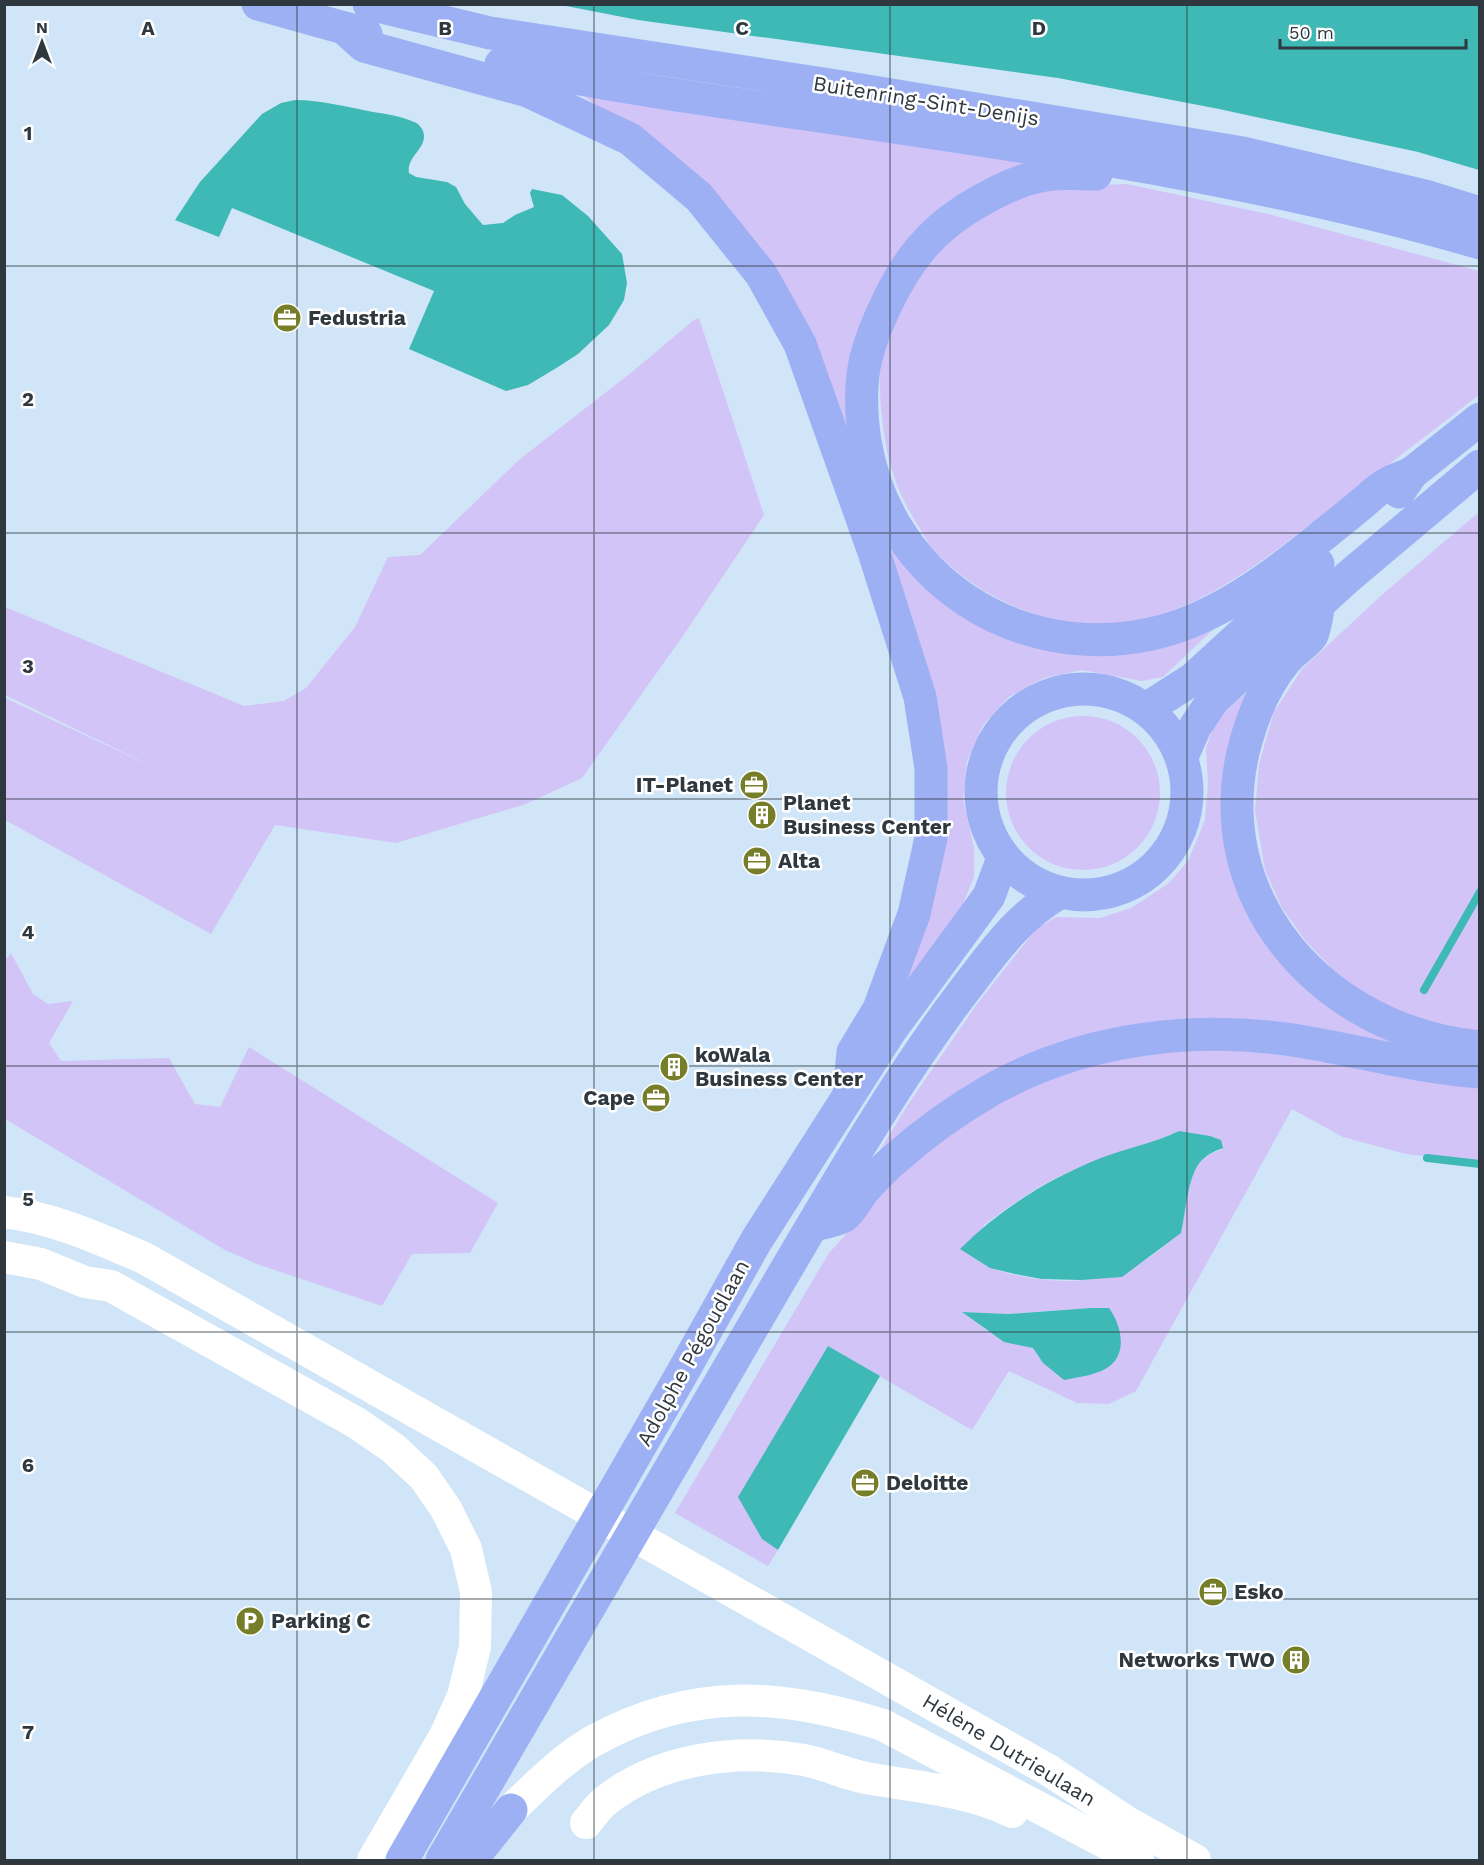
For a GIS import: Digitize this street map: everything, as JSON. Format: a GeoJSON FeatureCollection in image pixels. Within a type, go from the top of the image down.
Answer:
{"type":"FeatureCollection","features":[{"type":"Feature","properties":{"kind":"highway"},"geometry":{"type":"LineString","coordinates":[[258,4],[396,43],[553,75],[1179,172],[1342,207],[1479,243]]}},
{"type":"Feature","properties":{"kind":"highway","name":"Buitenring-Sint-Denijs"},"geometry":{"type":"LineString","coordinates":[[369,4],[490,33],[843,87],[1243,153],[1425,196],[1479,213]]}},
{"type":"Feature","properties":{"kind":"highway"},"geometry":{"type":"LineString","coordinates":[[345,29],[364,46],[528,91],[630,139],[699,197],[761,274],[800,344],[874,552],[920,697],[931,768],[930,838],[914,914],[879,1009],[853,1052],[849,1094]]}},
{"type":"Feature","properties":{"kind":"highway"},"geometry":{"type":"LineString","coordinates":[[1179,172],[1046,175],[993,192],[949,220],[918,249],[879,319],[866,358],[862,385],[863,427],[868,462],[881,497],[896,527],[912,551],[932,573],[958,594],[985,612],[1017,627],[1083,641],[1151,634],[1188,622],[1222,607],[1306,550],[1386,484],[1412,473]]}},
{"type":"Feature","properties":{"kind":"highway"},"geometry":{"type":"LineString","coordinates":[[1146,709],[1193,679],[1258,617],[1396,495],[1412,473],[1479,419]]}},
{"type":"Feature","properties":{"kind":"highway"},"geometry":{"type":"LineString","coordinates":[[1182,757],[1195,727],[1213,700],[1348,576],[1479,466]]}},
{"type":"Feature","properties":{"kind":"highway"},"geometry":{"type":"LineString","coordinates":[[1319,603],[1312,634],[1285,661],[1262,697],[1246,741],[1238,783],[1239,829],[1250,881],[1267,918],[1297,960],[1329,990],[1368,1014],[1412,1033],[1479,1047]]}},
{"type":"Feature","properties":{"kind":"highway"},"geometry":{"type":"LineString","coordinates":[[1075,689],[1112,692],[1146,709],[1167,730],[1182,757],[1188,794],[1181,830],[1161,862],[1131,884],[1096,895],[1059,893],[1028,879],[1003,858],[985,825],[980,788],[988,751],[1009,720],[1039,698],[1075,689]]}},
{"type":"Feature","properties":{"kind":"highway","name":"Adolphe Pégoudlaan"},"geometry":{"type":"LineString","coordinates":[[402,1860],[756,1241],[890,1031],[988,896],[1003,858]]}},
{"type":"Feature","properties":{"kind":"highway","name":"Adolphe Pégoudlaan"},"geometry":{"type":"LineString","coordinates":[[442,1860],[530,1705],[868,1132],[941,1021],[1007,934],[1036,906],[1059,893]]}},
{"type":"Feature","properties":{"kind":"highway"},"geometry":{"type":"LineString","coordinates":[[813,1225],[843,1217],[894,1159],[942,1122],[992,1090],[1042,1066],[1089,1051],[1143,1039],[1200,1033],[1251,1035],[1303,1042],[1450,1070],[1479,1072]]}},
{"type":"Feature","properties":{"kind":"highway"},"geometry":{"type":"LineString","coordinates":[[471,1860],[511,1810]]}},
{"type":"Feature","properties":{"kind":"street","name":"Hélène Dutrieulaan"},"geometry":{"type":"LineString","coordinates":[[4,1212],[34,1216],[86,1233],[144,1258],[1050,1771],[1127,1822],[1195,1860]]}},
{"type":"Feature","properties":{"kind":"street"},"geometry":{"type":"LineString","coordinates":[[4,1257],[41,1264],[85,1281],[111,1286],[355,1422],[393,1448],[424,1477],[447,1509],[466,1549],[476,1592],[475,1647],[464,1696],[445,1736],[373,1860]]}},
{"type":"Feature","properties":{"kind":"street"},"geometry":{"type":"LineString","coordinates":[[511,1810],[551,1771],[594,1741],[639,1719],[689,1704],[738,1699],[791,1703],[841,1712],[884,1725],[1070,1824]]}},
{"type":"Feature","properties":{"kind":"street"},"geometry":{"type":"LineString","coordinates":[[586,1823],[603,1803],[627,1787],[657,1773],[689,1763],[724,1756],[763,1755],[806,1761],[863,1778],[962,1794],[1000,1806],[1040,1826],[1070,1824]]}},
{"type":"Feature","properties":{"kind":"street","name":"Hélène Dutrieulaan"},"geometry":{"type":"LineString","coordinates":[[1070,1824],[1138,1860]]}},
{"type":"Feature","properties":{"kind":"shaded area"},"geometry":{"type":"Polygon","coordinates":[[[561,5],[1479,5],[1479,170],[1418,152],[1219,109],[1058,78],[638,20],[561,5]]]}},
{"type":"Feature","properties":{"kind":"shaded area"},"geometry":{"type":"Polygon","coordinates":[[[579,93],[1048,166],[924,223],[850,432],[805,336],[638,133],[579,93]]]}},
{"type":"Feature","properties":{"kind":"shaded area"},"geometry":{"type":"Polygon","coordinates":[[[295,100],[324,102],[388,114],[417,123],[424,137],[411,162],[409,173],[416,177],[447,182],[456,187],[465,204],[483,225],[503,223],[534,207],[530,193],[532,189],[562,195],[588,216],[622,254],[627,283],[624,300],[609,325],[578,354],[558,367],[528,385],[506,391],[409,349],[434,291],[232,208],[219,237],[175,220],[200,182],[262,114],[281,103],[295,100]]]}},
{"type":"Feature","properties":{"kind":"shaded area"},"geometry":{"type":"Polygon","coordinates":[[[1127,184],[1268,214],[1479,271],[1479,395],[1288,541],[1223,586],[1199,599],[1150,618],[1121,623],[1092,624],[1063,621],[1034,614],[1006,603],[956,571],[933,549],[904,501],[889,461],[880,395],[881,366],[890,331],[912,289],[945,245],[974,221],[1005,203],[1035,192],[1074,186],[1127,184]]]}},
{"type":"Feature","properties":{"kind":"shaded area"},"geometry":{"type":"Polygon","coordinates":[[[699,318],[764,515],[685,633],[582,778],[526,804],[396,843],[275,825],[211,934],[5,820],[5,698],[158,769],[5,695],[5,607],[244,706],[284,701],[306,688],[355,627],[388,557],[420,555],[520,459],[699,318]]]}},
{"type":"Feature","properties":{"kind":"shaded area"},"geometry":{"type":"Polygon","coordinates":[[[1479,512],[1479,1030],[1469,1030],[1420,1019],[1372,999],[1333,970],[1305,940],[1282,908],[1265,870],[1255,811],[1259,764],[1274,712],[1302,669],[1383,594],[1479,512]]]}},
{"type":"Feature","properties":{"kind":"shaded area"},"geometry":{"type":"Polygon","coordinates":[[[886,532],[1021,640],[1219,624],[1163,677],[1142,681],[1082,670],[1044,678],[1009,697],[983,725],[967,761],[963,799],[974,848],[974,877],[958,916],[894,1001],[940,841],[888,560],[886,532]]]}},
{"type":"Feature","properties":{"kind":"shaded area"},"geometry":{"type":"Polygon","coordinates":[[[1260,680],[1245,899],[1405,1044],[1105,1033],[863,1178],[909,1103],[977,1004],[1037,928],[1056,917],[1100,918],[1131,908],[1168,884],[1188,861],[1205,820],[1208,783],[1206,748],[1216,720],[1260,680]]]}},
{"type":"Feature","properties":{"kind":"shaded area"},"geometry":{"type":"Polygon","coordinates":[[[1083,716],[1112,722],[1126,729],[1137,739],[1147,750],[1154,764],[1160,793],[1154,822],[1147,836],[1137,847],[1126,857],[1112,864],[1083,870],[1054,864],[1040,857],[1029,847],[1019,836],[1012,822],[1006,793],[1012,764],[1019,750],[1029,739],[1040,729],[1054,722],[1083,716]]]}},
{"type":"Feature","properties":{"kind":"shaded area"},"geometry":{"type":"Polygon","coordinates":[[[11,953],[33,994],[48,1004],[73,1001],[49,1043],[61,1061],[169,1058],[195,1104],[220,1107],[249,1047],[498,1203],[470,1253],[412,1254],[382,1306],[257,1264],[225,1250],[5,1119],[4,962],[11,953]]]}},
{"type":"Feature","properties":{"kind":"shaded area"},"geometry":{"type":"Polygon","coordinates":[[[1201,1048],[1271,1053],[1479,1087],[1479,1163],[1406,1154],[1343,1137],[1292,1109],[1136,1391],[1109,1404],[1077,1403],[1009,1371],[972,1430],[828,1346],[762,1539],[778,1550],[768,1566],[675,1513],[829,1253],[904,1170],[951,1134],[1000,1102],[1047,1080],[1093,1065],[1146,1054],[1201,1048]],[[1179,1131],[1076,1168],[1022,1198],[984,1225],[983,1263],[991,1268],[1016,1275],[1045,1280],[1072,1281],[1120,1270],[1150,1257],[1181,1233],[1190,1184],[1197,1167],[1207,1156],[1223,1149],[1179,1131]],[[1109,1308],[1008,1314],[963,1312],[986,1330],[1033,1348],[1043,1363],[1109,1308]]]}},
{"type":"Feature","properties":{"kind":"shaded area"},"geometry":{"type":"Polygon","coordinates":[[[1179,1131],[1221,1140],[1223,1148],[1202,1160],[1193,1175],[1181,1233],[1122,1277],[1081,1280],[1042,1279],[990,1268],[960,1249],[1008,1208],[1062,1175],[1101,1158],[1179,1131]]]}},
{"type":"Feature","properties":{"kind":"shaded area"},"geometry":{"type":"Polygon","coordinates":[[[1109,1308],[1121,1336],[1119,1352],[1111,1365],[1101,1371],[1064,1380],[1043,1363],[1033,1348],[1004,1342],[962,1312],[1008,1314],[1109,1308]]]}},
{"type":"Feature","properties":{"kind":"shaded area"},"geometry":{"type":"Polygon","coordinates":[[[828,1346],[880,1376],[778,1550],[762,1539],[738,1497],[828,1346]]]}},
{"type":"Feature","properties":{"kind":"waterway"},"geometry":{"type":"LineString","coordinates":[[1424,990],[1480,892]]}},
{"type":"Feature","properties":{"kind":"waterway"},"geometry":{"type":"LineString","coordinates":[[1427,1158],[1480,1164]]}},
{"type":"Feature","properties":{"kind":"place","name":"Fedustria"},"geometry":{"type":"Point","coordinates":[287,318]}},
{"type":"Feature","properties":{"kind":"place","name":"IT-Planet"},"geometry":{"type":"Point","coordinates":[754,785]}},
{"type":"Feature","properties":{"kind":"place","name":"Planet Business Center"},"geometry":{"type":"Point","coordinates":[762,815]}},
{"type":"Feature","properties":{"kind":"place","name":"Alta"},"geometry":{"type":"Point","coordinates":[757,861]}},
{"type":"Feature","properties":{"kind":"place","name":"koWala Business Center"},"geometry":{"type":"Point","coordinates":[674,1067]}},
{"type":"Feature","properties":{"kind":"place","name":"Cape"},"geometry":{"type":"Point","coordinates":[656,1098]}},
{"type":"Feature","properties":{"kind":"place","name":"Deloitte"},"geometry":{"type":"Point","coordinates":[865,1483]}},
{"type":"Feature","properties":{"kind":"place","name":"Esko"},"geometry":{"type":"Point","coordinates":[1213,1592]}},
{"type":"Feature","properties":{"kind":"place","name":"Parking C"},"geometry":{"type":"Point","coordinates":[250,1621]}},
{"type":"Feature","properties":{"kind":"place","name":"Networks TWO"},"geometry":{"type":"Point","coordinates":[1296,1660]}}]}
